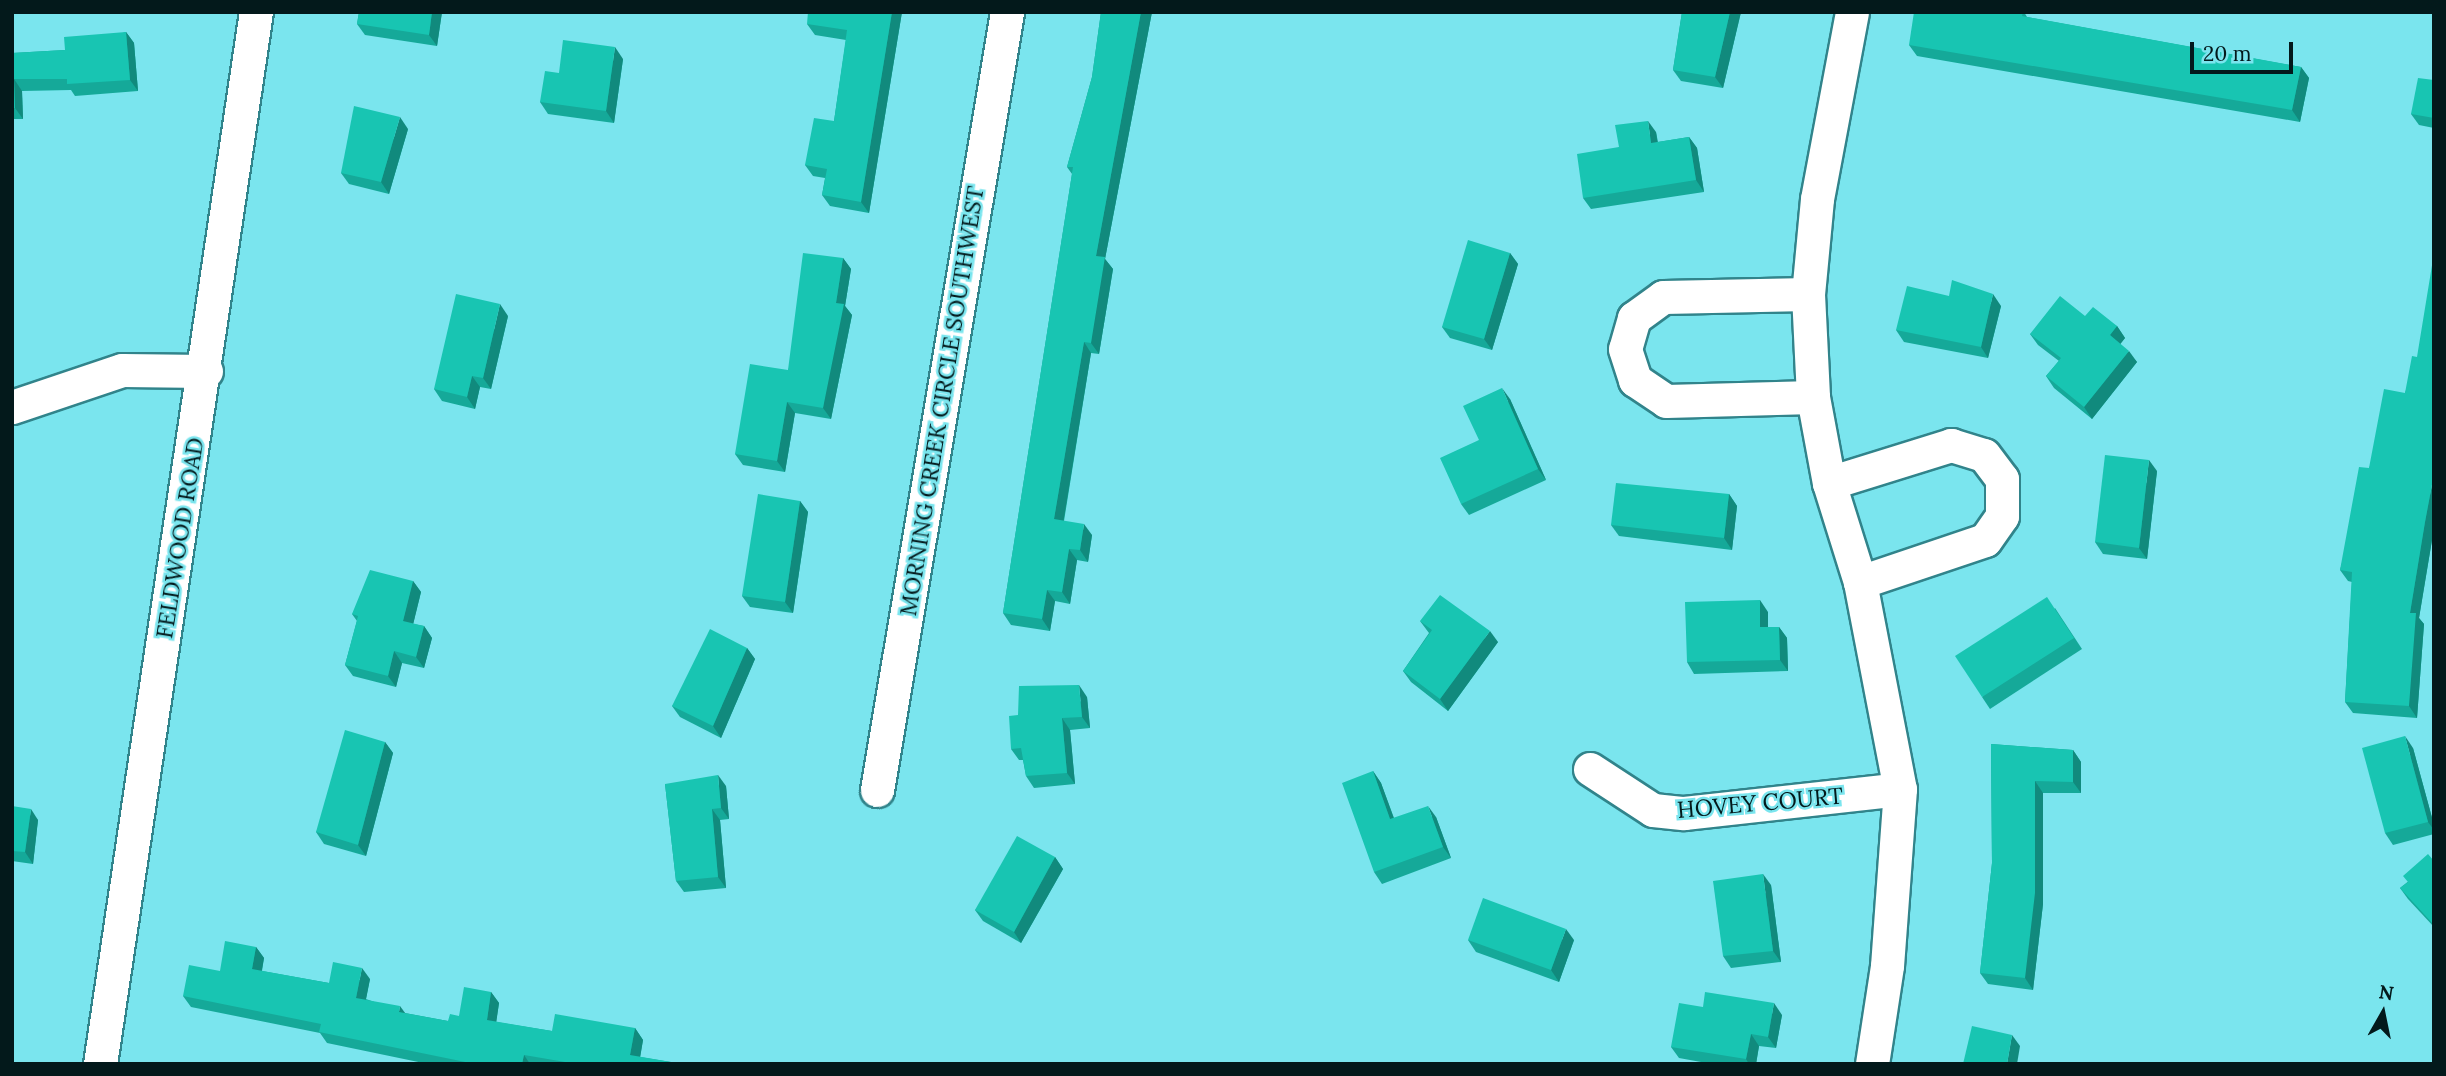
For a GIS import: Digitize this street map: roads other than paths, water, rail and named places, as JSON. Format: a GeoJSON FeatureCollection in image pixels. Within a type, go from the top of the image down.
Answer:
{"type":"FeatureCollection","features":[{"type":"Feature","properties":{"kind":"street","name":"FELDWOOD ROAD"},"geometry":{"type":"LineString","coordinates":[[100,1064],[205,371],[256,12]]}},
{"type":"Feature","properties":{"kind":"street","name":"MORNING CREEK CIRCLE SOUTHWEST"},"geometry":{"type":"LineString","coordinates":[[877,790],[1007,12]]}},
{"type":"Feature","properties":{"kind":"street"},"geometry":{"type":"LineString","coordinates":[[1852,12],[1817,199],[1808,295],[1813,397],[1829,483],[1860,582],[1900,789],[1887,966],[1871,1064]]}},
{"type":"Feature","properties":{"kind":"street"},"geometry":{"type":"LineString","coordinates":[[1808,295],[1662,297],[1634,318],[1625,349],[1635,380],[1666,401],[1813,397]]}},
{"type":"Feature","properties":{"kind":"street"},"geometry":{"type":"LineString","coordinates":[[12,407],[122,370],[205,371]]}},
{"type":"Feature","properties":{"kind":"street"},"geometry":{"type":"LineString","coordinates":[[1829,483],[1951,445],[1984,455],[2001,479],[2002,516],[1985,540],[1860,582]]}},
{"type":"Feature","properties":{"kind":"street","name":"HOVEY COURT"},"geometry":{"type":"LineString","coordinates":[[1590,769],[1653,810],[1685,813],[1900,789]]}}]}
